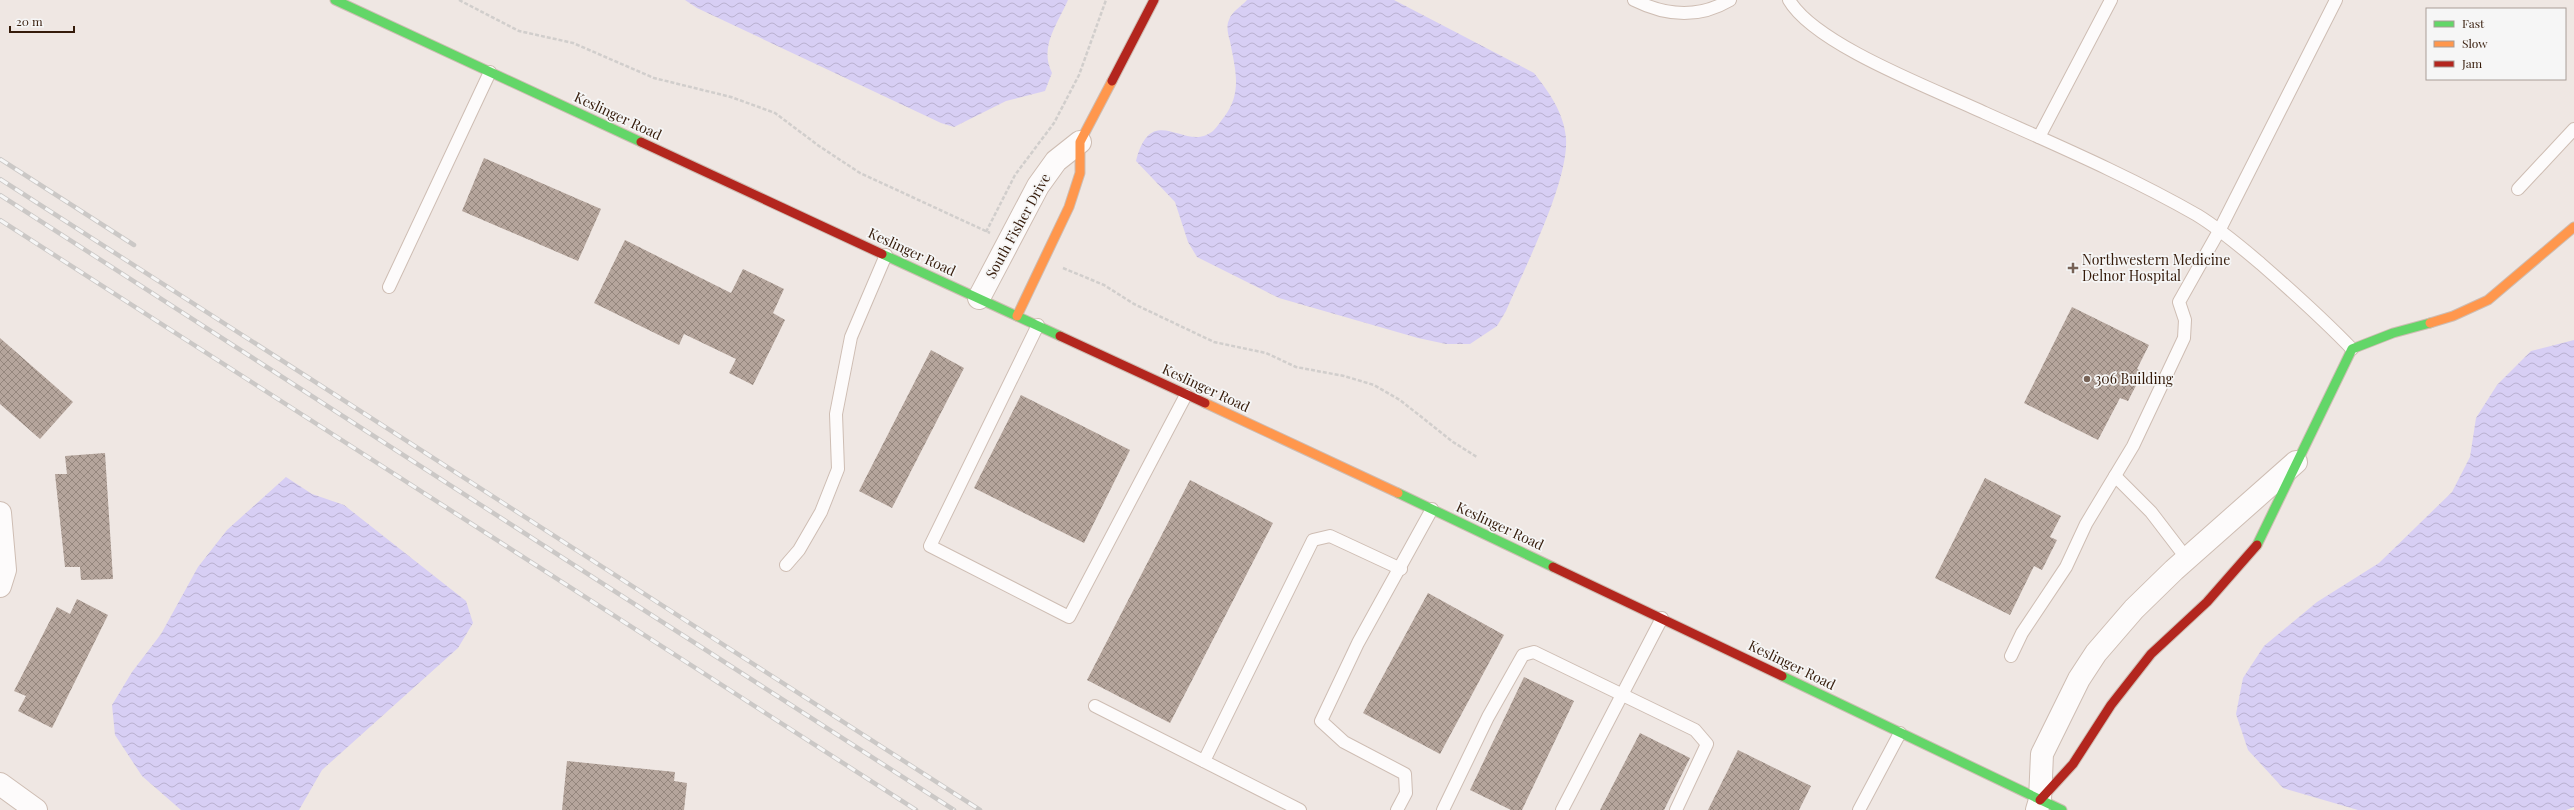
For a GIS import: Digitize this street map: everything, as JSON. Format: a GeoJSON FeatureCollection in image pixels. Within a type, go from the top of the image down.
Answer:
{"type":"FeatureCollection","features":[{"type":"Feature","properties":{"kind":"main road","name":"Keslinger Road"},"geometry":{"type":"LineString","coordinates":[[335,0],[1432,509],[1900,732],[2038,805],[2062,810]]}},
{"type":"Feature","properties":{"kind":"main road","name":"South Fisher Drive"},"geometry":{"type":"LineString","coordinates":[[1017,316],[1043,259],[1070,207],[1080,173],[1082,139],[1154,0]]}},
{"type":"Feature","properties":{"kind":"main road"},"geometry":{"type":"LineString","coordinates":[[2038,805],[2073,764],[2111,705],[2151,654],[2207,602],[2257,546],[2296,462],[2322,415],[2352,349],[2393,333],[2453,316],[2488,300],[2574,227]]}},
{"type":"Feature","properties":{"kind":"street","name":"South Fisher Drive"},"geometry":{"type":"LineString","coordinates":[[979,298],[1038,186],[1056,161],[1082,139]]}},
{"type":"Feature","properties":{"kind":"street"},"geometry":{"type":"LineString","coordinates":[[2038,805],[2042,754],[2079,679],[2096,653],[2134,609],[2187,559],[2296,462]]}},
{"type":"Feature","properties":{"kind":"street"},"geometry":{"type":"LineString","coordinates":[[0,513],[6,570],[0,586]]}},
{"type":"Feature","properties":{"kind":"street"},"geometry":{"type":"LineString","coordinates":[[0,784],[36,810]]}},
{"type":"Feature","properties":{"kind":"lane"},"geometry":{"type":"LineString","coordinates":[[1634,0],[1654,10],[1686,15],[1730,0]]}},
{"type":"Feature","properties":{"kind":"lane"},"geometry":{"type":"LineString","coordinates":[[1789,0],[1794,9],[1824,34],[1863,56],[2039,137],[2176,204],[2219,230],[2313,309],[2352,349]]}},
{"type":"Feature","properties":{"kind":"lane"},"geometry":{"type":"LineString","coordinates":[[2039,137],[2110,0]]}},
{"type":"Feature","properties":{"kind":"lane"},"geometry":{"type":"LineString","coordinates":[[2011,656],[2022,633],[2066,567],[2086,524],[2133,446],[2174,364],[2184,338],[2185,320],[2179,302],[2219,230],[2336,0]]}},
{"type":"Feature","properties":{"kind":"lane"},"geometry":{"type":"LineString","coordinates":[[389,287],[490,72]]}},
{"type":"Feature","properties":{"kind":"lane"},"geometry":{"type":"LineString","coordinates":[[2518,189],[2574,128]]}},
{"type":"Feature","properties":{"kind":"lane"},"geometry":{"type":"LineString","coordinates":[[786,565],[799,550],[822,512],[838,469],[836,414],[850,337],[886,255]]}},
{"type":"Feature","properties":{"kind":"lane"},"geometry":{"type":"LineString","coordinates":[[1038,325],[930,546],[1069,617],[1186,395]]}},
{"type":"Feature","properties":{"kind":"lane"},"geometry":{"type":"LineString","coordinates":[[2115,476],[2151,512],[2187,559]]}},
{"type":"Feature","properties":{"kind":"lane"},"geometry":{"type":"LineString","coordinates":[[1397,810],[1406,793],[1405,774],[1344,742],[1321,721],[1358,644],[1401,569],[1432,509]]}},
{"type":"Feature","properties":{"kind":"lane"},"geometry":{"type":"LineString","coordinates":[[1204,761],[1313,540],[1330,536],[1401,569]]}},
{"type":"Feature","properties":{"kind":"lane"},"geometry":{"type":"LineString","coordinates":[[1562,810],[1662,618]]}},
{"type":"Feature","properties":{"kind":"lane"},"geometry":{"type":"LineString","coordinates":[[1442,810],[1488,717],[1523,655],[1534,652],[1695,730],[1707,744],[1676,810]]}},
{"type":"Feature","properties":{"kind":"lane"},"geometry":{"type":"LineString","coordinates":[[1095,706],[1300,810]]}},
{"type":"Feature","properties":{"kind":"lane"},"geometry":{"type":"LineString","coordinates":[[1859,810],[1900,732]]}},
{"type":"Feature","properties":{"kind":"path"},"geometry":{"type":"LineString","coordinates":[[459,0],[519,31],[574,43],[654,78],[731,97],[770,110],[860,173],[1008,242]]}},
{"type":"Feature","properties":{"kind":"path"},"geometry":{"type":"LineString","coordinates":[[1054,123],[1078,75],[1106,0]]}},
{"type":"Feature","properties":{"kind":"path"},"geometry":{"type":"LineString","coordinates":[[1043,259],[1104,285],[1134,304],[1214,342],[1266,352],[1296,367],[1344,376],[1374,385],[1400,400],[1453,442],[1477,457]]}},
{"type":"Feature","properties":{"kind":"water"},"geometry":{"type":"Polygon","coordinates":[[[685,0],[1068,0],[1048,45],[1047,54],[1052,73],[1045,91],[1006,101],[954,127],[941,123],[697,8],[685,0]]]}},
{"type":"Feature","properties":{"kind":"water"},"geometry":{"type":"Polygon","coordinates":[[[1247,0],[1394,0],[1534,73],[1540,80],[1555,103],[1565,129],[1565,156],[1553,201],[1544,225],[1506,311],[1497,326],[1470,344],[1446,344],[1418,338],[1279,298],[1197,257],[1188,242],[1175,202],[1136,161],[1143,143],[1151,133],[1160,130],[1170,131],[1191,137],[1202,136],[1213,131],[1224,117],[1234,99],[1236,89],[1234,61],[1228,30],[1228,22],[1232,14],[1247,0]]]}},
{"type":"Feature","properties":{"kind":"water"},"geometry":{"type":"Polygon","coordinates":[[[2574,340],[2574,807],[2566,810],[2358,810],[2283,788],[2248,750],[2236,714],[2243,678],[2264,646],[2317,602],[2379,563],[2452,492],[2470,457],[2476,418],[2497,385],[2531,351],[2574,340]]]}},
{"type":"Feature","properties":{"kind":"water"},"geometry":{"type":"Polygon","coordinates":[[[286,477],[312,494],[344,505],[466,601],[473,623],[458,648],[322,770],[299,810],[181,810],[142,776],[115,735],[112,705],[132,672],[161,634],[198,567],[227,530],[286,477]]]}},
{"type":"Feature","properties":{"kind":"building"},"geometry":{"type":"Polygon","coordinates":[[[484,158],[601,209],[578,261],[462,211],[484,158]]]}},
{"type":"Feature","properties":{"kind":"building"},"geometry":{"type":"Polygon","coordinates":[[[625,240],[731,293],[743,269],[784,289],[773,313],[785,320],[753,385],[729,373],[736,359],[684,334],[679,345],[594,303],[625,240]]]}},
{"type":"Feature","properties":{"kind":"building","name":"306 Building"},"geometry":{"type":"Polygon","coordinates":[[[2072,307],[2149,345],[2137,369],[2143,372],[2128,401],[2120,398],[2098,440],[2024,403],[2072,307]]]}},
{"type":"Feature","properties":{"kind":"building"},"geometry":{"type":"Polygon","coordinates":[[[0,338],[73,402],[40,439],[0,404],[0,338]]]}},
{"type":"Feature","properties":{"kind":"building"},"geometry":{"type":"Polygon","coordinates":[[[931,350],[964,368],[892,508],[859,491],[931,350]]]}},
{"type":"Feature","properties":{"kind":"building"},"geometry":{"type":"Polygon","coordinates":[[[1021,395],[1130,450],[1084,543],[974,488],[1021,395]]]}},
{"type":"Feature","properties":{"kind":"building"},"geometry":{"type":"Polygon","coordinates":[[[105,453],[113,579],[81,580],[80,567],[65,567],[55,474],[67,474],[65,456],[105,453]]]}},
{"type":"Feature","properties":{"kind":"building"},"geometry":{"type":"Polygon","coordinates":[[[1985,478],[2061,516],[2050,537],[2057,540],[2042,570],[2034,566],[2010,615],[1935,578],[1985,478]]]}},
{"type":"Feature","properties":{"kind":"building"},"geometry":{"type":"Polygon","coordinates":[[[1190,480],[1273,523],[1170,723],[1087,680],[1190,480]]]}},
{"type":"Feature","properties":{"kind":"building"},"geometry":{"type":"Polygon","coordinates":[[[1428,593],[1504,635],[1440,754],[1363,713],[1428,593]]]}},
{"type":"Feature","properties":{"kind":"building"},"geometry":{"type":"Polygon","coordinates":[[[77,599],[108,615],[52,728],[18,711],[26,696],[14,691],[57,607],[70,614],[77,599]]]}},
{"type":"Feature","properties":{"kind":"building"},"geometry":{"type":"Polygon","coordinates":[[[1524,677],[1574,701],[1522,810],[1511,810],[1470,790],[1524,677]]]}},
{"type":"Feature","properties":{"kind":"building"},"geometry":{"type":"Polygon","coordinates":[[[1640,733],[1690,758],[1664,810],[1600,810],[1640,733]]]}},
{"type":"Feature","properties":{"kind":"building"},"geometry":{"type":"Polygon","coordinates":[[[1738,750],[1811,786],[1799,810],[1708,810],[1738,750]]]}},
{"type":"Feature","properties":{"kind":"building"},"geometry":{"type":"Polygon","coordinates":[[[567,761],[675,772],[674,781],[687,783],[684,810],[562,810],[567,761]]]}},
{"type":"Feature","properties":{"kind":"railway"},"geometry":{"type":"LineString","coordinates":[[0,159],[134,245]]}},
{"type":"Feature","properties":{"kind":"railway"},"geometry":{"type":"LineString","coordinates":[[0,179],[980,810]]}},
{"type":"Feature","properties":{"kind":"railway"},"geometry":{"type":"LineString","coordinates":[[0,195],[954,810]]}},
{"type":"Feature","properties":{"kind":"railway"},"geometry":{"type":"LineString","coordinates":[[0,220],[916,810]]}},
{"type":"Feature","properties":{"kind":"traffic: fast"},"geometry":{"type":"LineString","coordinates":[[335,0],[641,142]]}},
{"type":"Feature","properties":{"kind":"traffic: fast"},"geometry":{"type":"LineString","coordinates":[[882,254],[1060,336]]}},
{"type":"Feature","properties":{"kind":"traffic: fast"},"geometry":{"type":"LineString","coordinates":[[2257,545],[2352,349],[2393,333],[2430,323]]}},
{"type":"Feature","properties":{"kind":"traffic: fast"},"geometry":{"type":"LineString","coordinates":[[1398,493],[1553,567]]}},
{"type":"Feature","properties":{"kind":"traffic: fast"},"geometry":{"type":"LineString","coordinates":[[1782,676],[2062,810]]}},
{"type":"Feature","properties":{"kind":"traffic: slow"},"geometry":{"type":"LineString","coordinates":[[1017,316],[1069,207],[1080,173],[1080,142],[1112,81]]}},
{"type":"Feature","properties":{"kind":"traffic: slow"},"geometry":{"type":"LineString","coordinates":[[2430,323],[2453,316],[2488,300],[2574,227]]}},
{"type":"Feature","properties":{"kind":"traffic: slow"},"geometry":{"type":"LineString","coordinates":[[1205,403],[1398,493]]}},
{"type":"Feature","properties":{"kind":"traffic: jam"},"geometry":{"type":"LineString","coordinates":[[1112,81],[1154,0]]}},
{"type":"Feature","properties":{"kind":"traffic: jam"},"geometry":{"type":"LineString","coordinates":[[641,142],[882,254]]}},
{"type":"Feature","properties":{"kind":"traffic: jam"},"geometry":{"type":"LineString","coordinates":[[1060,336],[1205,403]]}},
{"type":"Feature","properties":{"kind":"traffic: jam"},"geometry":{"type":"LineString","coordinates":[[2040,800],[2073,764],[2111,705],[2151,654],[2207,602],[2257,545]]}},
{"type":"Feature","properties":{"kind":"traffic: jam"},"geometry":{"type":"LineString","coordinates":[[1553,567],[1782,676]]}},
{"type":"Feature","properties":{"kind":"place","name":"Northwestern Medicine Delnor Hospital"},"geometry":{"type":"Point","coordinates":[2073,268]}},
{"type":"Feature","properties":{"kind":"place","name":"306 Building"},"geometry":{"type":"Point","coordinates":[2087,379]}}]}
